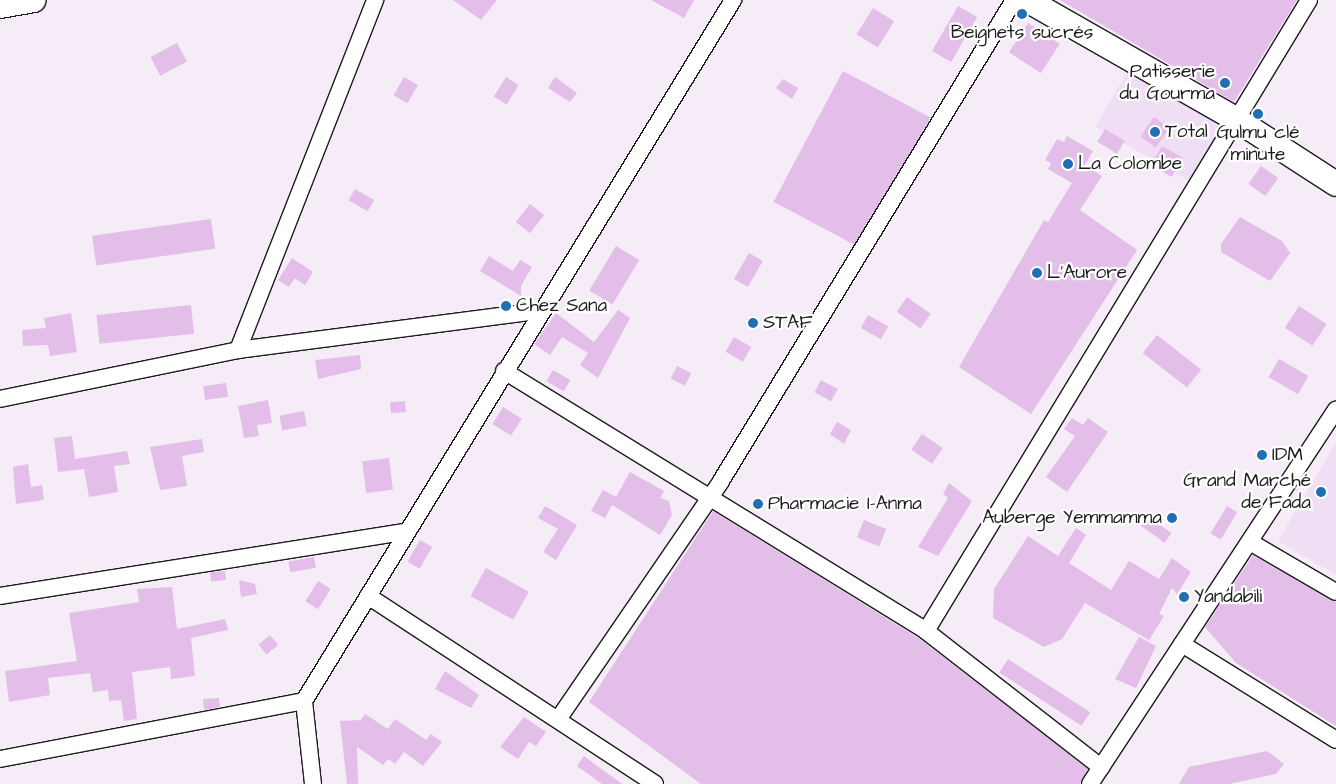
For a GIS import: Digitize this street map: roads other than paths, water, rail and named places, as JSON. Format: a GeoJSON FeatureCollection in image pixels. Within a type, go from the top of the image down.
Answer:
{"type":"FeatureCollection","features":[{"type":"Feature","properties":{"kind":"highway"},"geometry":{"type":"LineString","coordinates":[[0,6],[32,0]]}},
{"type":"Feature","properties":{"kind":"highway"},"geometry":{"type":"LineString","coordinates":[[1027,0],[1234,118],[1336,184]]}},
{"type":"Feature","properties":{"kind":"street"},"geometry":{"type":"LineString","coordinates":[[238,350],[375,0]]}},
{"type":"Feature","properties":{"kind":"street"},"geometry":{"type":"LineString","coordinates":[[312,784],[304,701],[540,312],[734,0]]}},
{"type":"Feature","properties":{"kind":"street"},"geometry":{"type":"LineString","coordinates":[[559,718],[709,498],[1014,0]]}},
{"type":"Feature","properties":{"kind":"street"},"geometry":{"type":"LineString","coordinates":[[926,631],[1234,118],[1309,0]]}},
{"type":"Feature","properties":{"kind":"street"},"geometry":{"type":"LineString","coordinates":[[0,400],[238,350],[540,312]]}},
{"type":"Feature","properties":{"kind":"street"},"geometry":{"type":"LineString","coordinates":[[504,371],[926,631],[1101,767]]}},
{"type":"Feature","properties":{"kind":"street"},"geometry":{"type":"LineString","coordinates":[[1090,784],[1336,410]]}},
{"type":"Feature","properties":{"kind":"street"},"geometry":{"type":"LineString","coordinates":[[0,596],[406,532]]}},
{"type":"Feature","properties":{"kind":"street"},"geometry":{"type":"LineString","coordinates":[[1250,542],[1336,592]]}},
{"type":"Feature","properties":{"kind":"street"},"geometry":{"type":"LineString","coordinates":[[368,596],[559,718],[655,784]]}},
{"type":"Feature","properties":{"kind":"street"},"geometry":{"type":"LineString","coordinates":[[1182,644],[1336,740]]}},
{"type":"Feature","properties":{"kind":"street"},"geometry":{"type":"LineString","coordinates":[[0,759],[304,701]]}},
{"type":"Feature","properties":{"kind":"place","name":"Beignets sucrés"},"geometry":{"type":"Point","coordinates":[1022,14]}},
{"type":"Feature","properties":{"kind":"place","name":"Patisserie du Gourma"},"geometry":{"type":"Point","coordinates":[1225,83]}},
{"type":"Feature","properties":{"kind":"place","name":"Gulmu clé minute"},"geometry":{"type":"Point","coordinates":[1258,114]}},
{"type":"Feature","properties":{"kind":"place","name":"Total"},"geometry":{"type":"Point","coordinates":[1155,132]}},
{"type":"Feature","properties":{"kind":"place","name":"La Colombe"},"geometry":{"type":"Point","coordinates":[1068,164]}},
{"type":"Feature","properties":{"kind":"place","name":"L'Aurore"},"geometry":{"type":"Point","coordinates":[1037,273]}},
{"type":"Feature","properties":{"kind":"place","name":"Chez Sana"},"geometry":{"type":"Point","coordinates":[506,306]}},
{"type":"Feature","properties":{"kind":"place","name":"STAF"},"geometry":{"type":"Point","coordinates":[753,323]}},
{"type":"Feature","properties":{"kind":"place","name":"IDM"},"geometry":{"type":"Point","coordinates":[1262,455]}},
{"type":"Feature","properties":{"kind":"place","name":"Grand Marché de Fada"},"geometry":{"type":"Point","coordinates":[1321,492]}},
{"type":"Feature","properties":{"kind":"place","name":"Pharmacie I-Anma"},"geometry":{"type":"Point","coordinates":[758,504]}},
{"type":"Feature","properties":{"kind":"place","name":"Auberge Yemmamma"},"geometry":{"type":"Point","coordinates":[1172,518]}},
{"type":"Feature","properties":{"kind":"place","name":"Yandabili"},"geometry":{"type":"Point","coordinates":[1184,597]}}]}
